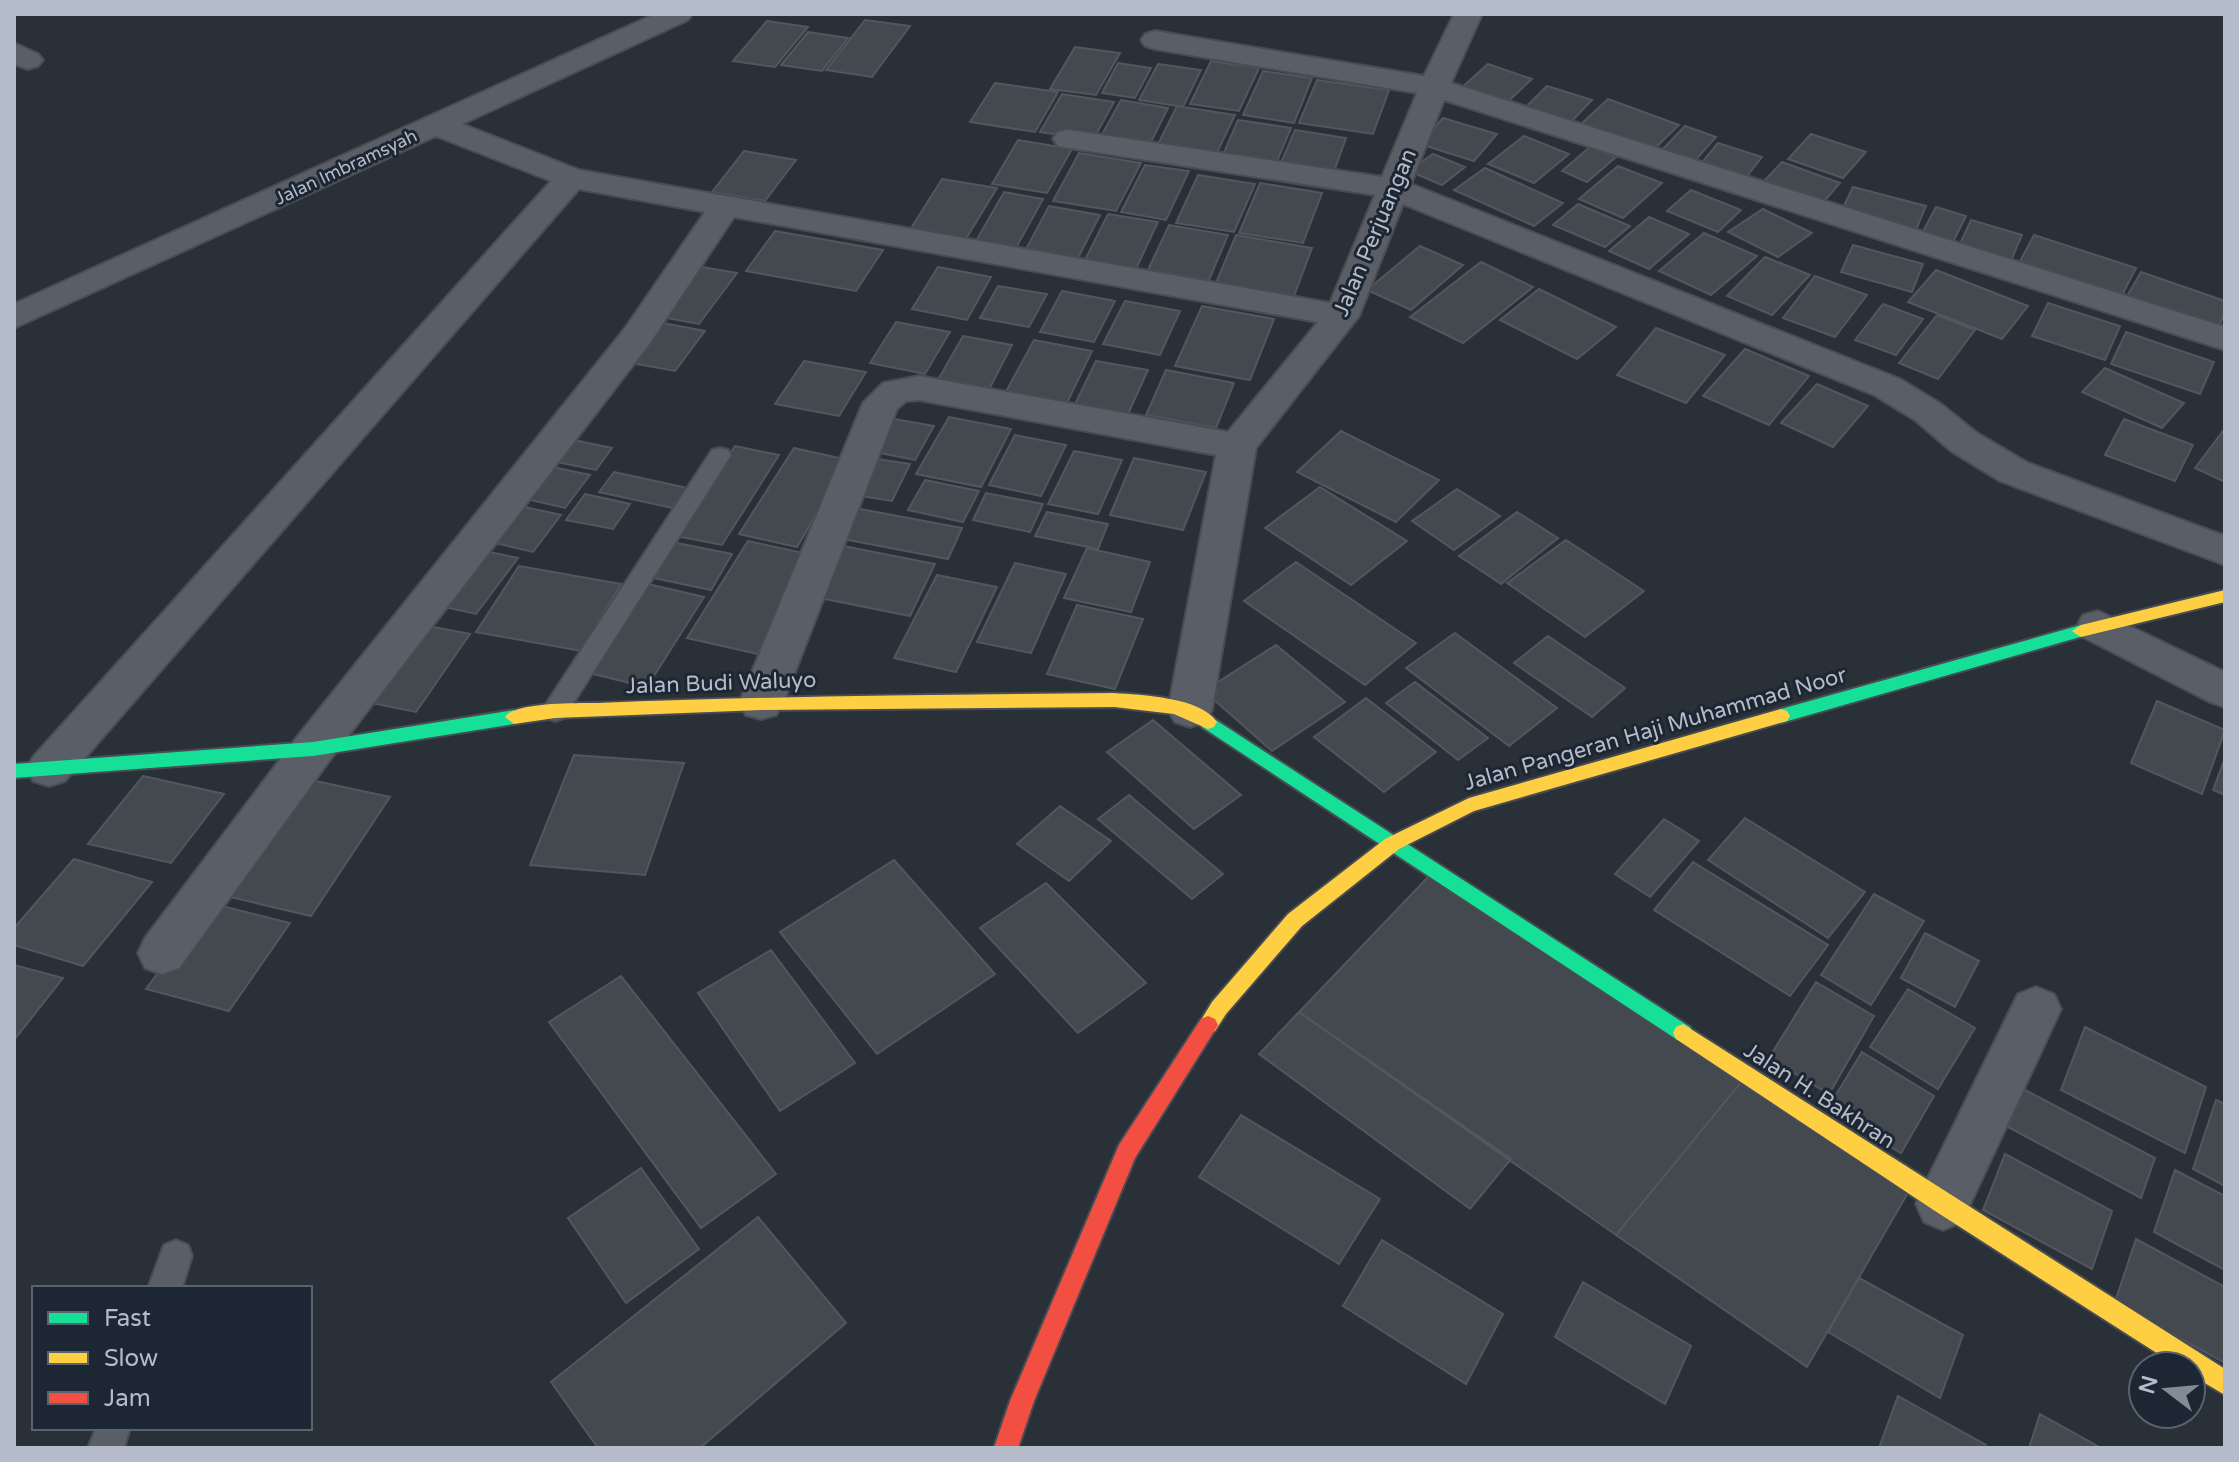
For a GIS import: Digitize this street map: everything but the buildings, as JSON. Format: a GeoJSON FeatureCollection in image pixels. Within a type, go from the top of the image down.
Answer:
{"type":"FeatureCollection","features":[{"type":"Feature","properties":{"kind":"street","name":"Jalan Perjuangan"},"geometry":{"type":"LineString","coordinates":[[1190,710],[1237,446],[1342,316],[1434,87],[1468,14]]}},
{"type":"Feature","properties":{"kind":"street","name":"Jalan Imbramsyah"},"geometry":{"type":"LineString","coordinates":[[14,317],[436,125],[655,18]]}},
{"type":"Feature","properties":{"kind":"street"},"geometry":{"type":"LineString","coordinates":[[1155,40],[1434,87],[2225,339]]}},
{"type":"Feature","properties":{"kind":"street"},"geometry":{"type":"LineString","coordinates":[[436,125],[571,178],[1342,316]]}},
{"type":"Feature","properties":{"kind":"street"},"geometry":{"type":"LineString","coordinates":[[1069,139],[1393,188],[1887,387],[1928,412],[1964,442],[2014,472],[2225,551]]}},
{"type":"Feature","properties":{"kind":"street"},"geometry":{"type":"LineString","coordinates":[[32,770],[571,178]]}},
{"type":"Feature","properties":{"kind":"street"},"geometry":{"type":"LineString","coordinates":[[162,953],[313,749],[638,335],[724,207]]}},
{"type":"Feature","properties":{"kind":"street"},"geometry":{"type":"LineString","coordinates":[[761,703],[881,403],[896,391],[919,388],[1237,446]]}},
{"type":"Feature","properties":{"kind":"street","name":"Jalan Pangeran Haji Muhammad Noor"},"geometry":{"type":"LineString","coordinates":[[1006,1448],[1022,1401],[1127,1152],[1219,1008],[1295,920],[1392,844],[1469,805],[2098,626],[2225,596]]}},
{"type":"Feature","properties":{"kind":"street"},"geometry":{"type":"LineString","coordinates":[[2098,626],[2225,691]]}},
{"type":"Feature","properties":{"kind":"street","name":"Jalan Budi Waluyo"},"geometry":{"type":"LineString","coordinates":[[32,770],[313,749],[555,711],[761,703],[1114,700],[1156,703],[1190,710],[1392,844]]}},
{"type":"Feature","properties":{"kind":"street","name":"Jalan H. Bakhran"},"geometry":{"type":"LineString","coordinates":[[1392,844],[1943,1204],[2225,1383]]}},
{"type":"Feature","properties":{"kind":"street"},"geometry":{"type":"LineString","coordinates":[[1943,1204],[2036,1009]]}},
{"type":"Feature","properties":{"kind":"lane"},"geometry":{"type":"LineString","coordinates":[[555,711],[720,455]]}},
{"type":"Feature","properties":{"kind":"lane"},"geometry":{"type":"LineString","coordinates":[[166,1286],[176,1256]]}},
{"type":"Feature","properties":{"kind":"traffic: fast"},"geometry":{"type":"LineString","coordinates":[[1781,716],[2081,631]]}},
{"type":"Feature","properties":{"kind":"traffic: fast"},"geometry":{"type":"LineString","coordinates":[[14,771],[313,749],[514,717]]}},
{"type":"Feature","properties":{"kind":"traffic: fast"},"geometry":{"type":"LineString","coordinates":[[1208,722],[1683,1033]]}},
{"type":"Feature","properties":{"kind":"traffic: slow"},"geometry":{"type":"LineString","coordinates":[[2081,631],[2225,596]]}},
{"type":"Feature","properties":{"kind":"traffic: slow"},"geometry":{"type":"LineString","coordinates":[[514,717],[555,711],[761,703],[1114,700],[1174,707],[1208,722]]}},
{"type":"Feature","properties":{"kind":"traffic: slow"},"geometry":{"type":"LineString","coordinates":[[1208,1025],[1295,920],[1392,844],[1469,805],[1781,716]]}},
{"type":"Feature","properties":{"kind":"traffic: slow"},"geometry":{"type":"LineString","coordinates":[[1683,1033],[1943,1204],[2225,1383]]}},
{"type":"Feature","properties":{"kind":"traffic: jam"},"geometry":{"type":"LineString","coordinates":[[1006,1448],[1022,1401],[1127,1152],[1208,1025]]}}]}
